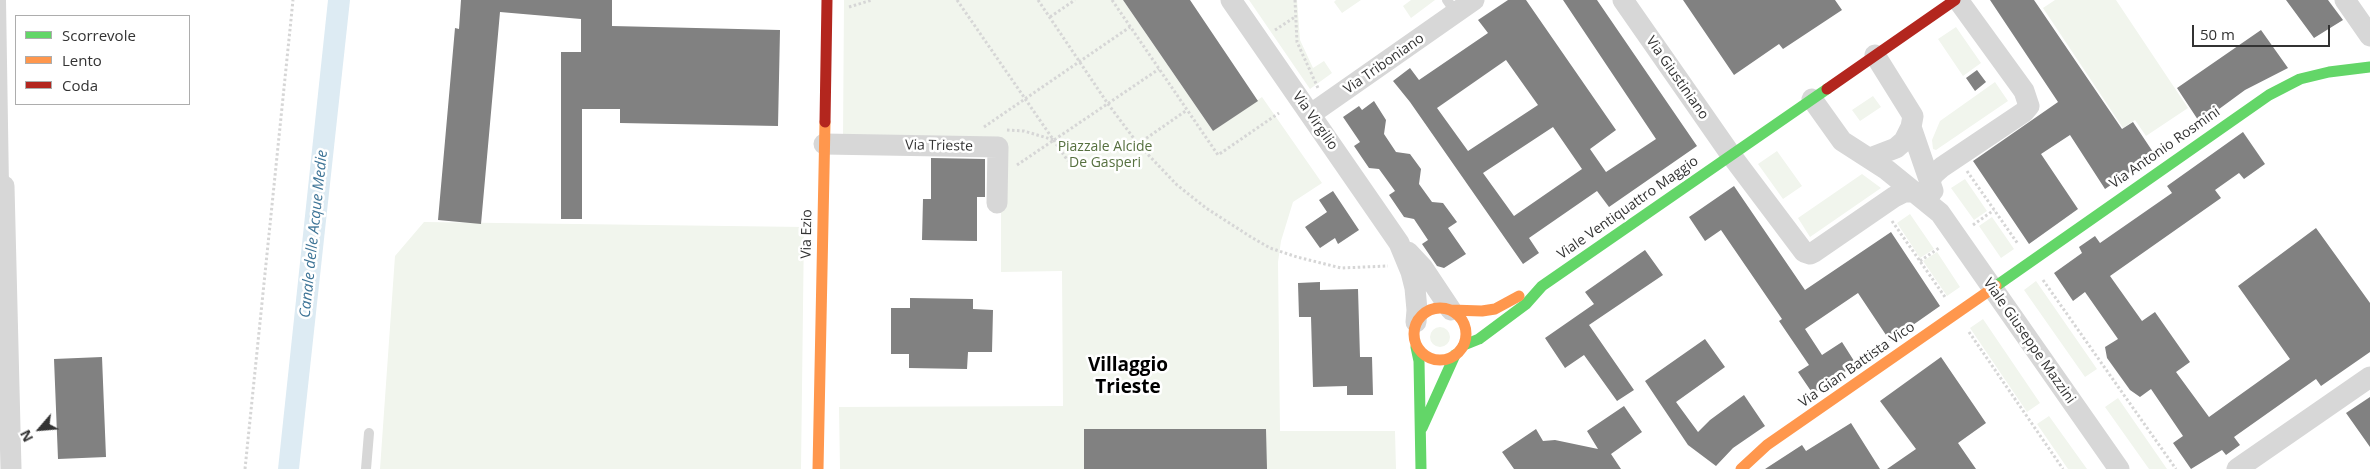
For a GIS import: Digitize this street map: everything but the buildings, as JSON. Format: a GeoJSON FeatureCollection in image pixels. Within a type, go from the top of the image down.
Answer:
{"type":"FeatureCollection","features":[{"type":"Feature","properties":{"kind":"street","name":"Via Ezio"},"geometry":{"type":"LineString","coordinates":[[818,469],[827,0]]}},
{"type":"Feature","properties":{"kind":"street","name":"Via Virgilio"},"geometry":{"type":"LineString","coordinates":[[1231,0],[1399,243]]}},
{"type":"Feature","properties":{"kind":"street","name":"Via Triboniano"},"geometry":{"type":"LineString","coordinates":[[1311,114],[1452,6],[1474,0]]}},
{"type":"Feature","properties":{"kind":"street","name":"Via Giustiniano"},"geometry":{"type":"LineString","coordinates":[[1623,0],[1731,155],[1804,252],[1810,254],[1894,197],[1922,187]]}},
{"type":"Feature","properties":{"kind":"street"},"geometry":{"type":"LineString","coordinates":[[1922,187],[1942,167],[2024,112],[2029,106],[2024,91],[1956,0]]}},
{"type":"Feature","properties":{"kind":"street","name":"Viale Ventiquattro Maggio"},"geometry":{"type":"LineString","coordinates":[[1542,286],[1956,0]]}},
{"type":"Feature","properties":{"kind":"street"},"geometry":{"type":"LineString","coordinates":[[2345,0],[2370,36]]}},
{"type":"Feature","properties":{"kind":"street"},"geometry":{"type":"LineString","coordinates":[[1875,55],[1907,104],[1912,116],[1911,127],[1922,187]]}},
{"type":"Feature","properties":{"kind":"street","name":"Via Antonio Rosmini"},"geometry":{"type":"LineString","coordinates":[[1993,289],[2197,143],[2269,95],[2300,79],[2329,72],[2370,67]]}},
{"type":"Feature","properties":{"kind":"street","name":"Viale Giuseppe Mazzini"},"geometry":{"type":"LineString","coordinates":[[1812,99],[1842,141],[1851,148],[1922,187],[2119,469]]}},
{"type":"Feature","properties":{"kind":"street"},"geometry":{"type":"LineString","coordinates":[[1870,158],[1896,148],[1904,141],[1911,127]]}},
{"type":"Feature","properties":{"kind":"street","name":"Via Trieste"},"geometry":{"type":"LineString","coordinates":[[824,144],[998,147],[997,203]]}},
{"type":"Feature","properties":{"kind":"street"},"geometry":{"type":"LineString","coordinates":[[2,186],[11,469]]}},
{"type":"Feature","properties":{"kind":"street"},"geometry":{"type":"LineString","coordinates":[[1399,243],[1422,268],[1451,310],[1463,321],[1466,337],[1464,345]]}},
{"type":"Feature","properties":{"kind":"street"},"geometry":{"type":"LineString","coordinates":[[1399,243],[1411,272],[1415,288],[1416,322]]}},
{"type":"Feature","properties":{"kind":"street"},"geometry":{"type":"LineString","coordinates":[[1421,469],[1418,392],[1419,360],[1413,330],[1420,315],[1435,308],[1482,311],[1495,309],[1542,286]]}},
{"type":"Feature","properties":{"kind":"street"},"geometry":{"type":"LineString","coordinates":[[1421,432],[1455,355],[1464,345],[1479,339],[1526,304],[1542,286]]}},
{"type":"Feature","properties":{"kind":"street","name":"Via Gian Battista Vico"},"geometry":{"type":"LineString","coordinates":[[1741,469],[1767,445],[1993,289]]}},
{"type":"Feature","properties":{"kind":"street"},"geometry":{"type":"LineString","coordinates":[[1416,347],[1422,353],[1438,360],[1455,355]]}},
{"type":"Feature","properties":{"kind":"street"},"geometry":{"type":"LineString","coordinates":[[2237,469],[2370,377]]}},
{"type":"Feature","properties":{"kind":"lane"},"geometry":{"type":"LineString","coordinates":[[1,0],[2,186]]}},
{"type":"Feature","properties":{"kind":"lane"},"geometry":{"type":"LineString","coordinates":[[366,469],[369,433]]}},
{"type":"Feature","properties":{"kind":"path"},"geometry":{"type":"LineString","coordinates":[[245,469],[293,0]]}},
{"type":"Feature","properties":{"kind":"path"},"geometry":{"type":"LineString","coordinates":[[840,10],[872,0]]}},
{"type":"Feature","properties":{"kind":"path"},"geometry":{"type":"LineString","coordinates":[[957,0],[1068,162]]}},
{"type":"Feature","properties":{"kind":"path"},"geometry":{"type":"LineString","coordinates":[[1038,0],[1108,104],[1138,144],[1177,185],[1206,208],[1270,248],[1306,259],[1341,268],[1396,265]]}},
{"type":"Feature","properties":{"kind":"path"},"geometry":{"type":"LineString","coordinates":[[1050,17],[1075,0]]}},
{"type":"Feature","properties":{"kind":"path"},"geometry":{"type":"LineString","coordinates":[[1112,0],[1218,156],[1279,113]]}},
{"type":"Feature","properties":{"kind":"path"},"geometry":{"type":"LineString","coordinates":[[1295,0],[1297,42],[1318,88]]}},
{"type":"Feature","properties":{"kind":"path"},"geometry":{"type":"LineString","coordinates":[[1269,33],[1295,17]]}},
{"type":"Feature","properties":{"kind":"path"},"geometry":{"type":"LineString","coordinates":[[990,129],[981,128],[1130,27]]}},
{"type":"Feature","properties":{"kind":"path"},"geometry":{"type":"LineString","coordinates":[[997,178],[1159,69]]}},
{"type":"Feature","properties":{"kind":"path"},"geometry":{"type":"LineString","coordinates":[[1138,144],[1187,110]]}},
{"type":"Feature","properties":{"kind":"path"},"geometry":{"type":"LineString","coordinates":[[998,130],[1024,132],[1054,140]]}},
{"type":"Feature","properties":{"kind":"path"},"geometry":{"type":"LineString","coordinates":[[1965,169],[2022,251]]}},
{"type":"Feature","properties":{"kind":"path"},"geometry":{"type":"LineString","coordinates":[[1973,225],[1994,210]]}},
{"type":"Feature","properties":{"kind":"path"},"geometry":{"type":"LineString","coordinates":[[1892,221],[1947,299]]}},
{"type":"Feature","properties":{"kind":"path"},"geometry":{"type":"LineString","coordinates":[[1920,261],[1939,248]]}},
{"type":"Feature","properties":{"kind":"path"},"geometry":{"type":"LineString","coordinates":[[2038,274],[2176,469]]}},
{"type":"Feature","properties":{"kind":"path"},"geometry":{"type":"LineString","coordinates":[[1964,325],[2063,469]]}},
{"type":"Feature","properties":{"kind":"green space","name":"Piazzale Alcide De Gasperi"},"geometry":{"type":"Polygon","coordinates":[[[844,0],[1123,0],[1213,131],[1262,97],[1322,183],[1293,202],[1281,241],[1278,262],[1280,431],[1395,431],[1396,469],[840,469],[839,407],[1063,406],[1062,271],[1001,272],[1001,141],[843,139],[844,0]]]}},
{"type":"Feature","properties":{"kind":"green space"},"geometry":{"type":"Polygon","coordinates":[[[1249,0],[1297,0],[1300,40],[1313,68],[1324,61],[1332,73],[1310,89],[1249,0]]]}},
{"type":"Feature","properties":{"kind":"green space"},"geometry":{"type":"Polygon","coordinates":[[[1336,0],[1361,0],[1342,13],[1334,2],[1336,0]]]}},
{"type":"Feature","properties":{"kind":"green space"},"geometry":{"type":"Polygon","coordinates":[[[1411,0],[1435,0],[1411,18],[1403,6],[1411,0]]]}},
{"type":"Feature","properties":{"kind":"green space"},"geometry":{"type":"Polygon","coordinates":[[[2055,0],[2116,0],[2188,108],[2146,136],[2135,120],[2123,128],[2043,8],[2055,0]]]}},
{"type":"Feature","properties":{"kind":"green space"},"geometry":{"type":"Polygon","coordinates":[[[1956,27],[1981,63],[1963,76],[1938,39],[1956,27]]]}},
{"type":"Feature","properties":{"kind":"green space"},"geometry":{"type":"Polygon","coordinates":[[[1995,82],[2008,101],[1936,150],[1933,149],[1932,140],[1940,121],[1995,82]]]}},
{"type":"Feature","properties":{"kind":"green space"},"geometry":{"type":"Polygon","coordinates":[[[1873,96],[1881,107],[1860,121],[1852,110],[1873,96]]]}},
{"type":"Feature","properties":{"kind":"green space"},"geometry":{"type":"Polygon","coordinates":[[[1777,151],[1802,186],[1783,199],[1758,164],[1777,151]]]}},
{"type":"Feature","properties":{"kind":"green space"},"geometry":{"type":"Polygon","coordinates":[[[1862,174],[1881,188],[1810,237],[1798,218],[1862,174]]]}},
{"type":"Feature","properties":{"kind":"green space"},"geometry":{"type":"Polygon","coordinates":[[[1965,179],[1987,211],[1974,220],[1951,188],[1965,179]]]}},
{"type":"Feature","properties":{"kind":"green space"},"geometry":{"type":"Polygon","coordinates":[[[1910,214],[1934,249],[1920,258],[1897,223],[1910,214]]]}},
{"type":"Feature","properties":{"kind":"green space"},"geometry":{"type":"Polygon","coordinates":[[[1992,217],[2014,249],[2001,258],[1979,226],[1992,217]]]}},
{"type":"Feature","properties":{"kind":"green space"},"geometry":{"type":"Polygon","coordinates":[[[424,222],[804,227],[801,469],[380,469],[395,256],[424,222]]]}},
{"type":"Feature","properties":{"kind":"green space"},"geometry":{"type":"Polygon","coordinates":[[[1937,252],[1960,287],[1947,296],[1923,261],[1937,252]]]}},
{"type":"Feature","properties":{"kind":"green space"},"geometry":{"type":"Polygon","coordinates":[[[2036,281],[2097,369],[2085,377],[2024,290],[2036,281]]]}},
{"type":"Feature","properties":{"kind":"green space"},"geometry":{"type":"Polygon","coordinates":[[[1983,319],[2040,403],[2027,412],[1970,328],[1983,319]]]}},
{"type":"Feature","properties":{"kind":"green space"},"geometry":{"type":"Polygon","coordinates":[[[1440,327],[1447,330],[1450,337],[1447,344],[1440,347],[1433,344],[1430,337],[1433,330],[1440,327]]]}},
{"type":"Feature","properties":{"kind":"green space"},"geometry":{"type":"Polygon","coordinates":[[[2118,398],[2167,469],[2149,469],[2105,407],[2118,398]]]}},
{"type":"Feature","properties":{"kind":"green space"},"geometry":{"type":"Polygon","coordinates":[[[2049,416],[2087,469],[2068,469],[2037,424],[2049,416]]]}},
{"type":"Feature","properties":{"kind":"water","name":"Canale delle Acque Medie"},"geometry":{"type":"Polygon","coordinates":[[[328,0],[350,0],[299,469],[278,469],[328,0]]]}},
{"type":"Feature","properties":{"kind":"traffic: fast"},"geometry":{"type":"LineString","coordinates":[[1996,286],[2269,95],[2300,79],[2329,72],[2370,67]]}},
{"type":"Feature","properties":{"kind":"traffic: fast"},"geometry":{"type":"LineString","coordinates":[[1464,345],[1479,339],[1526,304],[1542,286],[1827,89]]}},
{"type":"Feature","properties":{"kind":"traffic: fast"},"geometry":{"type":"LineString","coordinates":[[1416,347],[1419,361],[1421,469]]}},
{"type":"Feature","properties":{"kind":"traffic: fast"},"geometry":{"type":"LineString","coordinates":[[1422,428],[1455,355]]}},
{"type":"Feature","properties":{"kind":"traffic: slow"},"geometry":{"type":"LineString","coordinates":[[818,469],[825,122]]}},
{"type":"Feature","properties":{"kind":"traffic: slow"},"geometry":{"type":"LineString","coordinates":[[1741,469],[1767,445],[1996,286]]}},
{"type":"Feature","properties":{"kind":"traffic: slow"},"geometry":{"type":"LineString","coordinates":[[1451,310],[1482,311],[1495,309],[1519,296]]}},
{"type":"Feature","properties":{"kind":"traffic: slow"},"geometry":{"type":"LineString","coordinates":[[1435,308],[1445,308],[1459,315],[1466,329],[1466,334],[1466,339],[1459,353],[1445,360],[1435,360],[1425,356],[1418,349],[1414,339],[1414,329],[1418,319],[1425,312],[1435,308]]}},
{"type":"Feature","properties":{"kind":"traffic: jam"},"geometry":{"type":"LineString","coordinates":[[825,122],[827,0]]}},
{"type":"Feature","properties":{"kind":"traffic: jam"},"geometry":{"type":"LineString","coordinates":[[1827,89],[1955,0]]}},
{"type":"Feature","properties":{"kind":"district","name":"Villaggio Trieste"},"geometry":{"type":"Point","coordinates":[1128,377]}}]}
